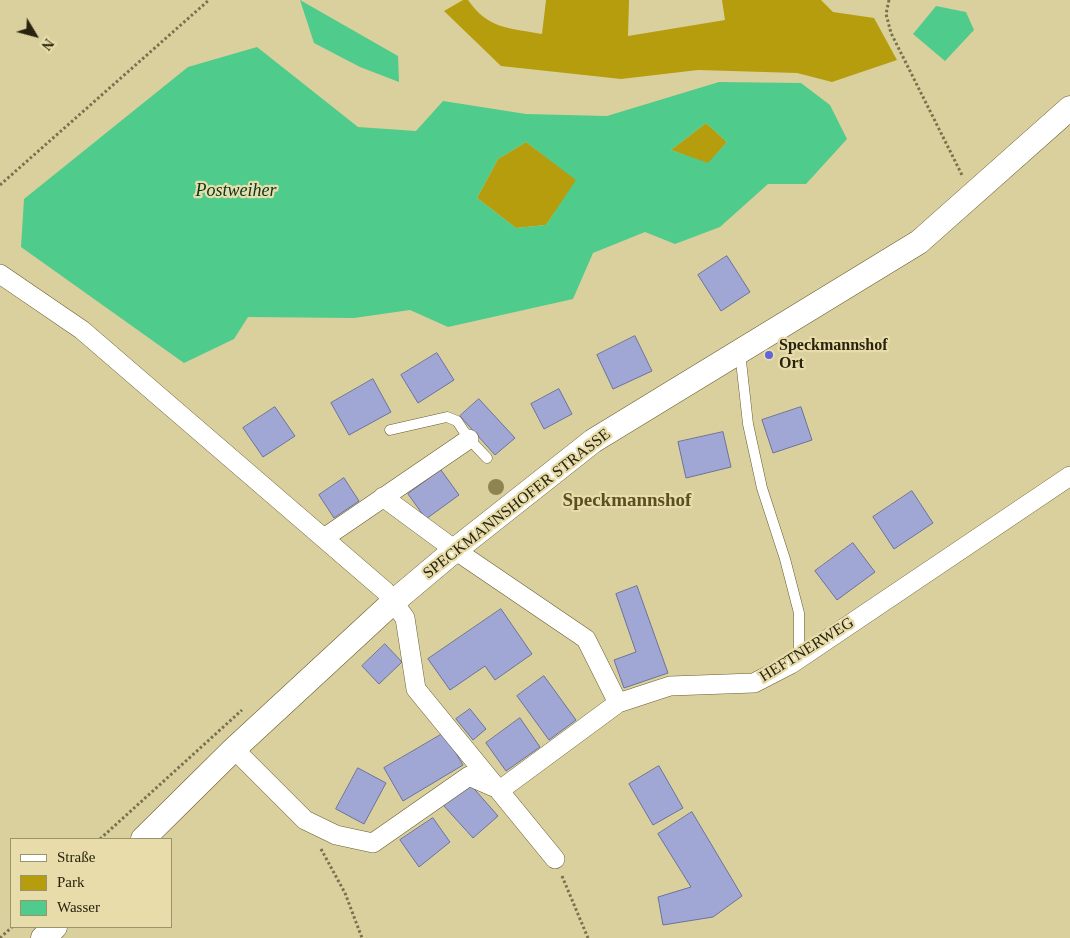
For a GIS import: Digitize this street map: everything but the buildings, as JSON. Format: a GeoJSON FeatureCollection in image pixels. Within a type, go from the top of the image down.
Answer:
{"type":"FeatureCollection","features":[{"type":"Feature","properties":{"kind":"street","name":"SPECKMANNSHOFER STRASSE"},"geometry":{"type":"LineString","coordinates":[[144,838],[234,749],[392,603],[455,550],[593,441],[919,242],[1070,108]]}},
{"type":"Feature","properties":{"kind":"street"},"geometry":{"type":"LineString","coordinates":[[0,274],[82,330],[385,591],[392,603],[405,618],[416,689],[555,859]]}},
{"type":"Feature","properties":{"kind":"street"},"geometry":{"type":"LineString","coordinates":[[324,538],[469,439]]}},
{"type":"Feature","properties":{"kind":"street","name":"HEFTNERWEG"},"geometry":{"type":"LineString","coordinates":[[500,790],[618,703],[670,686],[754,683],[799,658],[1070,476]]}},
{"type":"Feature","properties":{"kind":"street"},"geometry":{"type":"LineString","coordinates":[[383,497],[455,550],[586,639],[618,703]]}},
{"type":"Feature","properties":{"kind":"street"},"geometry":{"type":"LineString","coordinates":[[234,749],[305,820],[336,835],[373,843],[469,776],[500,790]]}},
{"type":"Feature","properties":{"kind":"street"},"geometry":{"type":"LineString","coordinates":[[43,938],[54,928]]}},
{"type":"Feature","properties":{"kind":"lane"},"geometry":{"type":"LineString","coordinates":[[740,352],[748,424],[762,488],[785,559],[798,613],[799,658]]}},
{"type":"Feature","properties":{"kind":"lane"},"geometry":{"type":"LineString","coordinates":[[390,430],[447,417],[457,421],[469,439],[487,458]]}},
{"type":"Feature","properties":{"kind":"path"},"geometry":{"type":"LineString","coordinates":[[0,185],[209,0]]}},
{"type":"Feature","properties":{"kind":"path"},"geometry":{"type":"LineString","coordinates":[[889,0],[886,14],[891,33],[972,195]]}},
{"type":"Feature","properties":{"kind":"path"},"geometry":{"type":"LineString","coordinates":[[305,820],[345,893],[362,938]]}},
{"type":"Feature","properties":{"kind":"path"},"geometry":{"type":"LineString","coordinates":[[555,859],[588,938]]}},
{"type":"Feature","properties":{"kind":"path"},"geometry":{"type":"LineString","coordinates":[[0,938],[11,928]]}},
{"type":"Feature","properties":{"kind":"green space"},"geometry":{"type":"Polygon","coordinates":[[[463,0],[468,0],[483,17],[500,26],[542,34],[546,0],[629,0],[628,36],[725,20],[722,0],[821,0],[833,12],[874,18],[897,60],[832,82],[797,73],[698,70],[621,79],[501,66],[444,11],[463,0]]]}},
{"type":"Feature","properties":{"kind":"green space"},"geometry":{"type":"Polygon","coordinates":[[[706,123],[727,142],[708,164],[671,150],[706,123]]]}},
{"type":"Feature","properties":{"kind":"green space"},"geometry":{"type":"Polygon","coordinates":[[[526,142],[577,180],[546,225],[516,228],[477,198],[498,159],[526,142]]]}},
{"type":"Feature","properties":{"kind":"water"},"geometry":{"type":"Polygon","coordinates":[[[300,0],[398,56],[399,82],[360,67],[314,43],[300,0]]]}},
{"type":"Feature","properties":{"kind":"water"},"geometry":{"type":"Polygon","coordinates":[[[936,6],[966,12],[974,30],[945,61],[913,34],[936,6]]]}},
{"type":"Feature","properties":{"kind":"water","name":"Postweiher"},"geometry":{"type":"Polygon","coordinates":[[[257,47],[358,127],[416,131],[443,101],[526,114],[607,116],[719,82],[801,83],[830,105],[847,139],[806,184],[768,184],[720,227],[675,244],[645,232],[593,253],[573,299],[448,327],[410,310],[354,318],[248,317],[234,339],[184,363],[21,247],[24,199],[188,67],[257,47]],[[706,123],[671,150],[708,163],[727,142],[706,123]],[[526,142],[498,159],[477,198],[516,228],[546,225],[576,180],[526,142]]]}},
{"type":"Feature","properties":{"kind":"place","name":"Speckmannshof Ort"},"geometry":{"type":"Point","coordinates":[769,355]}},
{"type":"Feature","properties":{"kind":"district","name":"Speckmannshof"},"geometry":{"type":"Point","coordinates":[627,501]}}]}
